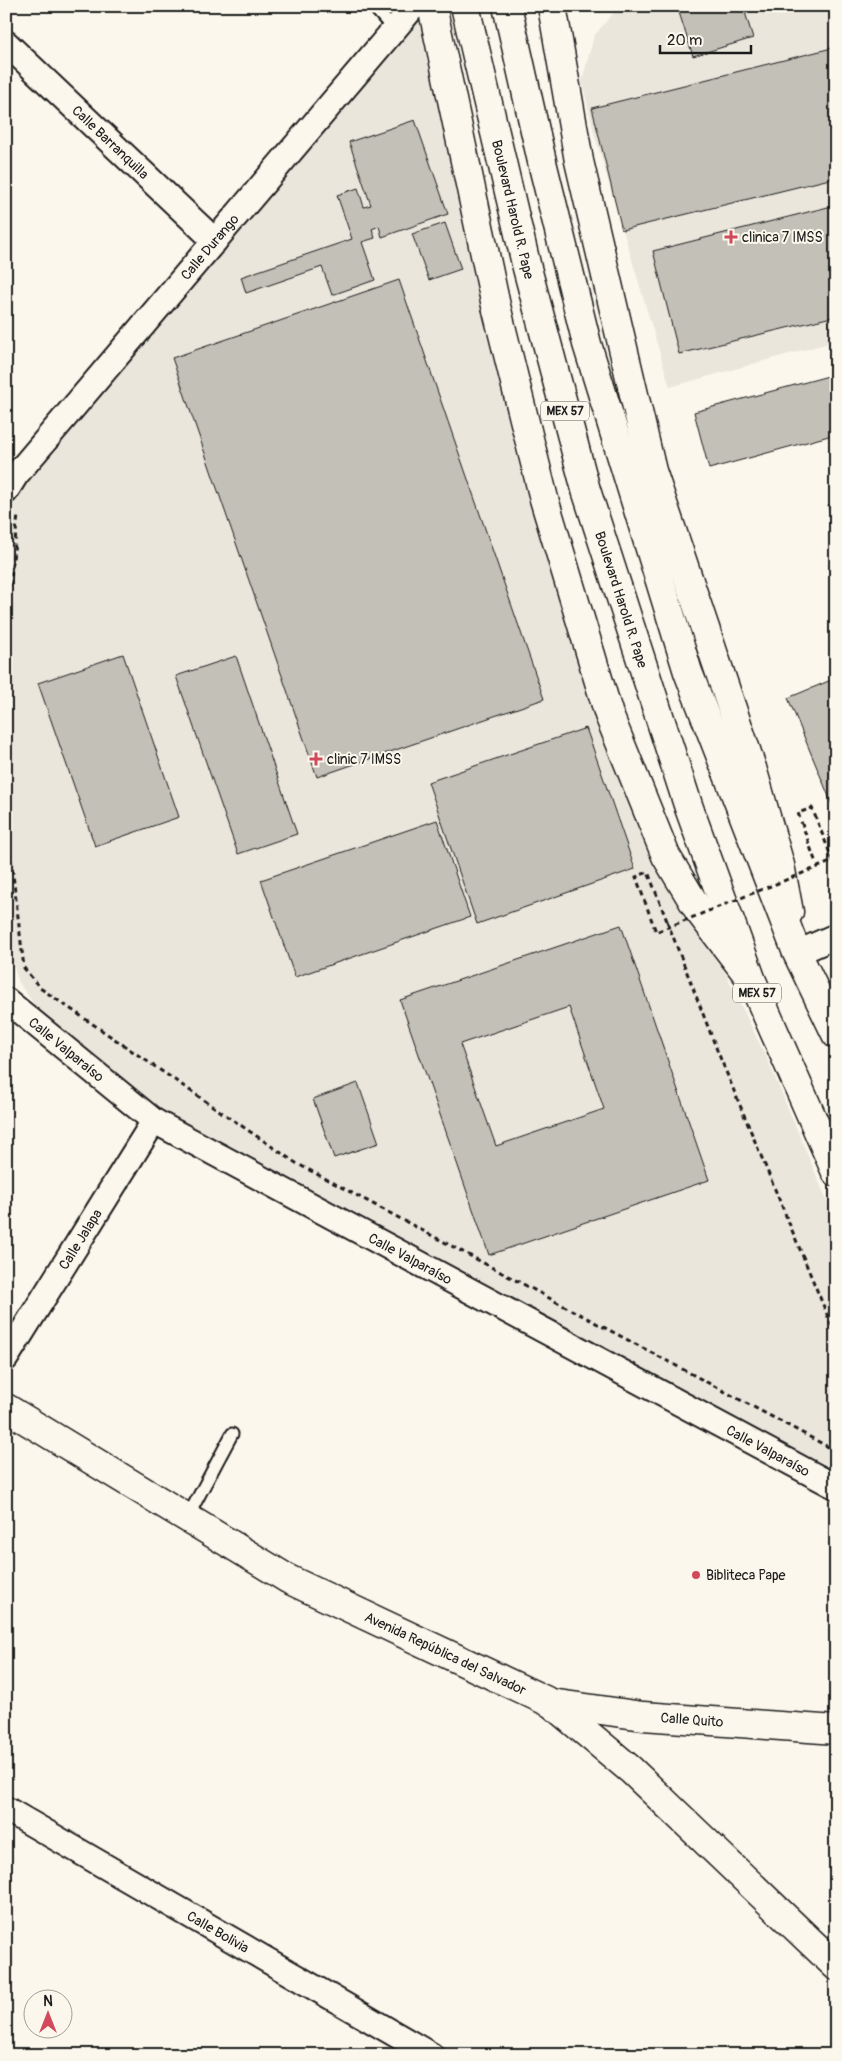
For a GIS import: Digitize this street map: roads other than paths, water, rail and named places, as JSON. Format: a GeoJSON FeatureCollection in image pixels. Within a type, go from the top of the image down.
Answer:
{"type":"FeatureCollection","features":[{"type":"Feature","properties":{"kind":"main road"},"geometry":{"type":"LineString","coordinates":[[432,6],[498,316],[544,499],[609,715],[666,856],[699,911],[752,981]]}},
{"type":"Feature","properties":{"kind":"main road","name":"Boulevard Harold R. Pape"},"geometry":{"type":"LineString","coordinates":[[465,6],[527,268],[586,490],[689,808],[752,981],[836,1172]]}},
{"type":"Feature","properties":{"kind":"main road","name":"MEX 57"},"geometry":{"type":"LineString","coordinates":[[507,6],[543,166],[587,344],[688,672],[797,953],[836,1034]]}},
{"type":"Feature","properties":{"kind":"main road"},"geometry":{"type":"LineString","coordinates":[[552,6],[579,161],[652,471],[752,768],[780,865],[797,953]]}},
{"type":"Feature","properties":{"kind":"main road","name":"Avenida República del Salvador"},"geometry":{"type":"LineString","coordinates":[[6,1408],[288,1579],[551,1703],[631,1770],[836,1966]]}},
{"type":"Feature","properties":{"kind":"main road","name":"Calle Quito"},"geometry":{"type":"LineString","coordinates":[[551,1703],[643,1716],[836,1730]]}},
{"type":"Feature","properties":{"kind":"street","name":"Calle Durango"},"geometry":{"type":"LineString","coordinates":[[6,490],[16,475],[414,6]]}},
{"type":"Feature","properties":{"kind":"street","name":"Calle Barranquilla"},"geometry":{"type":"LineString","coordinates":[[6,43],[215,241]]}},
{"type":"Feature","properties":{"kind":"street"},"geometry":{"type":"LineString","coordinates":[[797,953],[836,936]]}},
{"type":"Feature","properties":{"kind":"street","name":"Calle Valparaíso"},"geometry":{"type":"LineString","coordinates":[[6,1000],[154,1121],[836,1487]]}},
{"type":"Feature","properties":{"kind":"street","name":"Calle Jalapa"},"geometry":{"type":"LineString","coordinates":[[6,1358],[154,1121]]}},
{"type":"Feature","properties":{"kind":"street","name":"Calle Bolivia"},"geometry":{"type":"LineString","coordinates":[[6,1808],[431,2055]]}},
{"type":"Feature","properties":{"kind":"lane"},"geometry":{"type":"LineString","coordinates":[[373,6],[394,30]]}},
{"type":"Feature","properties":{"kind":"lane"},"geometry":{"type":"LineString","coordinates":[[187,1518],[232,1434]]}},
{"type":"Feature","properties":{"kind":"place","name":"clinica 7 IMSS"},"geometry":{"type":"Point","coordinates":[731,237]}},
{"type":"Feature","properties":{"kind":"place","name":"clinic 7 IMSS"},"geometry":{"type":"Point","coordinates":[316,759]}},
{"type":"Feature","properties":{"kind":"place","name":"Bibliteca Pape"},"geometry":{"type":"Point","coordinates":[696,1575]}}]}
